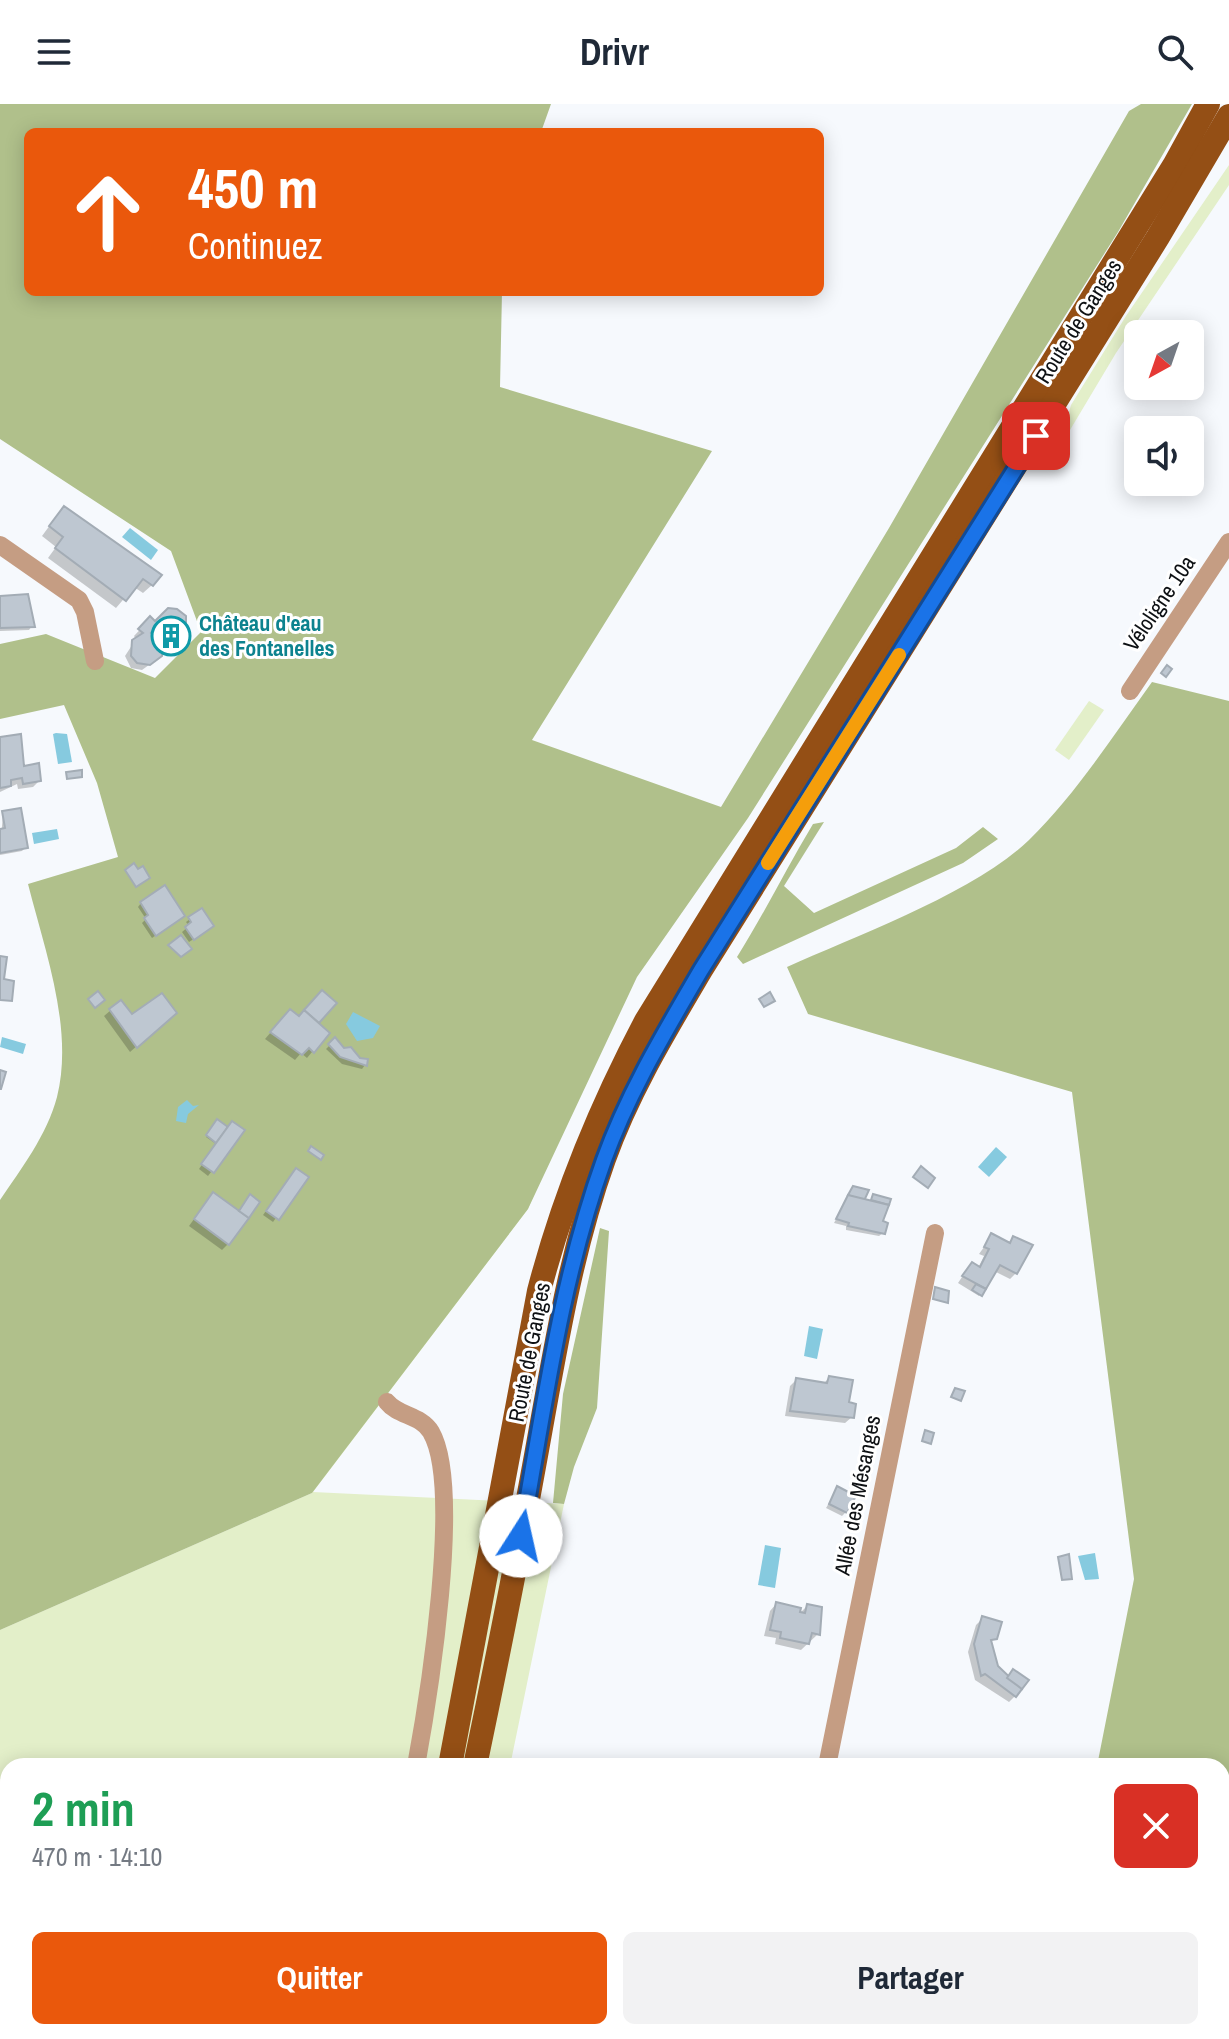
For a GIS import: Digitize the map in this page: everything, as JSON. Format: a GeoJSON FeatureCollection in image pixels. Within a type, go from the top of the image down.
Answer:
{"type":"FeatureCollection","features":[{"type":"Feature","properties":{"kind":"main road","name":"Route de Ganges"},"geometry":{"type":"LineString","coordinates":[[452,1758],[485,1593],[539,1291],[556,1225],[589,1134],[646,1021],[1167,177],[1208,104]]}},
{"type":"Feature","properties":{"kind":"main road","name":"Route de Ganges"},"geometry":{"type":"LineString","coordinates":[[477,1758],[511,1593],[562,1307],[578,1239],[616,1129],[659,1041],[1158,237],[1229,116]]}},
{"type":"Feature","properties":{"kind":"main road"},"geometry":{"type":"LineString","coordinates":[[1002,486],[1229,150]]}},
{"type":"Feature","properties":{"kind":"street","name":"Véloligne 10a"},"geometry":{"type":"LineString","coordinates":[[1130,691],[1229,542]]}},
{"type":"Feature","properties":{"kind":"street"},"geometry":{"type":"LineString","coordinates":[[0,545],[79,600],[85,612],[95,661]]}},
{"type":"Feature","properties":{"kind":"street","name":"Allée des Mésanges"},"geometry":{"type":"LineString","coordinates":[[829,1758],[935,1233]]}},
{"type":"Feature","properties":{"kind":"street"},"geometry":{"type":"LineString","coordinates":[[387,1402],[422,1422],[431,1432],[441,1476],[439,1616],[431,1687],[418,1758]]}},
{"type":"Feature","properties":{"kind":"green space"},"geometry":{"type":"Polygon","coordinates":[[[0,104],[551,104],[542,128],[24,128],[24,296],[502,296],[500,387],[712,451],[532,740],[721,807],[889,528],[1129,111],[1141,104],[1192,104],[1118,232],[748,818],[637,977],[528,1209],[312,1493],[0,1630],[0,1200],[47,1125],[57,1097],[61,1071],[60,1017],[28,884],[118,857],[97,783],[64,705],[0,719],[0,644],[46,634],[155,678],[201,632],[171,551],[0,439],[0,104]]]}},
{"type":"Feature","properties":{"kind":"green space"},"geometry":{"type":"Polygon","coordinates":[[[1229,165],[1229,185],[1138,320],[1124,320],[1124,341],[1070,430],[1067,419],[1071,405],[1126,316],[1229,165]]]}},
{"type":"Feature","properties":{"kind":"green space"},"geometry":{"type":"Polygon","coordinates":[[[1152,682],[1229,701],[1229,1758],[1099,1758],[1134,1579],[1072,1092],[808,1014],[787,967],[914,911],[978,878],[1029,840],[1063,804],[1152,682]]]}},
{"type":"Feature","properties":{"kind":"green space"},"geometry":{"type":"Polygon","coordinates":[[[1089,701],[1104,710],[1069,760],[1055,750],[1089,701]]]}},
{"type":"Feature","properties":{"kind":"green space"},"geometry":{"type":"Polygon","coordinates":[[[445,760],[644,926],[528,1209],[313,1492],[564,1504],[512,1758],[0,1758],[0,1630],[312,1493],[445,760]]]}},
{"type":"Feature","properties":{"kind":"green space"},"geometry":{"type":"Polygon","coordinates":[[[824,822],[784,886],[814,913],[956,848],[983,827],[998,839],[963,863],[743,964],[737,957],[803,841],[813,824],[824,822]]]}},
{"type":"Feature","properties":{"kind":"green space"},"geometry":{"type":"Polygon","coordinates":[[[600,1228],[609,1231],[597,1408],[574,1467],[564,1504],[553,1503],[563,1394],[600,1228]]]}},
{"type":"Feature","properties":{"kind":"water"},"geometry":{"type":"Polygon","coordinates":[[[130,528],[158,550],[151,560],[122,537],[130,528]]]}},
{"type":"Feature","properties":{"kind":"water"},"geometry":{"type":"Polygon","coordinates":[[[53,734],[67,734],[72,762],[58,764],[53,734]]]}},
{"type":"Feature","properties":{"kind":"water"},"geometry":{"type":"Polygon","coordinates":[[[57,829],[59,839],[34,844],[32,833],[57,829]]]}},
{"type":"Feature","properties":{"kind":"water"},"geometry":{"type":"Polygon","coordinates":[[[353,1012],[380,1026],[373,1038],[357,1041],[346,1024],[353,1012]]]}},
{"type":"Feature","properties":{"kind":"water"},"geometry":{"type":"Polygon","coordinates":[[[2,1037],[26,1044],[23,1054],[0,1047],[2,1037]]]}},
{"type":"Feature","properties":{"kind":"water"},"geometry":{"type":"Polygon","coordinates":[[[187,1100],[193,1106],[199,1105],[188,1114],[186,1123],[176,1121],[178,1107],[187,1100]]]}},
{"type":"Feature","properties":{"kind":"water"},"geometry":{"type":"Polygon","coordinates":[[[996,1147],[1007,1157],[989,1177],[978,1167],[996,1147]]]}},
{"type":"Feature","properties":{"kind":"water"},"geometry":{"type":"Polygon","coordinates":[[[809,1326],[823,1329],[817,1359],[804,1356],[809,1326]]]}},
{"type":"Feature","properties":{"kind":"water"},"geometry":{"type":"Polygon","coordinates":[[[765,1545],[781,1548],[775,1588],[758,1585],[765,1545]]]}},
{"type":"Feature","properties":{"kind":"water"},"geometry":{"type":"Polygon","coordinates":[[[1095,1553],[1099,1579],[1085,1580],[1078,1556],[1095,1553]]]}},
{"type":"Feature","properties":{"kind":"building"},"geometry":{"type":"Polygon","coordinates":[[[64,506],[162,575],[153,586],[143,579],[126,601],[55,548],[63,537],[49,526],[64,506]]]}},
{"type":"Feature","properties":{"kind":"building"},"geometry":{"type":"Polygon","coordinates":[[[28,594],[35,627],[0,628],[0,596],[28,594]]]}},
{"type":"Feature","properties":{"kind":"building","name":"Château d'eau des Fontanelles"},"geometry":{"type":"Polygon","coordinates":[[[168,608],[177,609],[186,616],[186,633],[178,640],[168,641],[155,628],[151,633],[162,643],[162,656],[150,665],[137,663],[131,656],[132,640],[143,633],[138,629],[150,616],[155,621],[168,608]]]}},
{"type":"Feature","properties":{"kind":"building"},"geometry":{"type":"Polygon","coordinates":[[[1167,665],[1172,669],[1166,677],[1161,673],[1167,665]]]}},
{"type":"Feature","properties":{"kind":"building"},"geometry":{"type":"Polygon","coordinates":[[[21,734],[24,766],[39,763],[41,781],[23,784],[22,778],[11,780],[11,786],[0,788],[0,737],[21,734]]]}},
{"type":"Feature","properties":{"kind":"building"},"geometry":{"type":"Polygon","coordinates":[[[82,770],[82,777],[67,779],[66,772],[82,770]]]}},
{"type":"Feature","properties":{"kind":"building"},"geometry":{"type":"Polygon","coordinates":[[[21,808],[28,848],[0,853],[0,829],[5,828],[2,811],[21,808]]]}},
{"type":"Feature","properties":{"kind":"building"},"geometry":{"type":"Polygon","coordinates":[[[134,863],[138,869],[143,866],[150,878],[136,887],[125,870],[134,863]]]}},
{"type":"Feature","properties":{"kind":"building"},"geometry":{"type":"Polygon","coordinates":[[[165,885],[185,916],[156,936],[144,918],[148,915],[140,902],[165,885]]]}},
{"type":"Feature","properties":{"kind":"building"},"geometry":{"type":"Polygon","coordinates":[[[202,908],[214,926],[194,940],[185,927],[191,922],[188,917],[202,908]]]}},
{"type":"Feature","properties":{"kind":"building"},"geometry":{"type":"Polygon","coordinates":[[[181,935],[192,949],[181,957],[168,945],[181,935]]]}},
{"type":"Feature","properties":{"kind":"building"},"geometry":{"type":"Polygon","coordinates":[[[0,956],[7,957],[4,979],[14,981],[12,1001],[0,1000],[0,956]]]}},
{"type":"Feature","properties":{"kind":"building"},"geometry":{"type":"Polygon","coordinates":[[[322,990],[337,1003],[319,1023],[304,1010],[322,990]]]}},
{"type":"Feature","properties":{"kind":"building"},"geometry":{"type":"Polygon","coordinates":[[[98,991],[105,1000],[95,1008],[88,999],[98,991]]]}},
{"type":"Feature","properties":{"kind":"building"},"geometry":{"type":"Polygon","coordinates":[[[770,992],[775,1001],[764,1007],[759,999],[770,992]]]}},
{"type":"Feature","properties":{"kind":"building"},"geometry":{"type":"Polygon","coordinates":[[[162,993],[177,1013],[137,1048],[109,1009],[121,1000],[132,1014],[162,993]]]}},
{"type":"Feature","properties":{"kind":"building"},"geometry":{"type":"Polygon","coordinates":[[[290,1009],[299,1016],[304,1010],[330,1033],[314,1053],[309,1048],[302,1055],[270,1032],[290,1009]]]}},
{"type":"Feature","properties":{"kind":"building"},"geometry":{"type":"Polygon","coordinates":[[[335,1037],[344,1048],[351,1047],[360,1058],[368,1059],[367,1066],[340,1057],[328,1044],[335,1037]]]}},
{"type":"Feature","properties":{"kind":"building"},"geometry":{"type":"Polygon","coordinates":[[[0,1070],[6,1072],[1,1089],[0,1089],[0,1070]]]}},
{"type":"Feature","properties":{"kind":"building"},"geometry":{"type":"Polygon","coordinates":[[[217,1119],[228,1127],[216,1143],[206,1135],[217,1119]]]}},
{"type":"Feature","properties":{"kind":"building"},"geometry":{"type":"Polygon","coordinates":[[[232,1121],[245,1130],[214,1173],[201,1164],[232,1121]]]}},
{"type":"Feature","properties":{"kind":"building"},"geometry":{"type":"Polygon","coordinates":[[[311,1146],[324,1155],[321,1160],[308,1151],[311,1146]]]}},
{"type":"Feature","properties":{"kind":"building"},"geometry":{"type":"Polygon","coordinates":[[[921,1166],[935,1178],[928,1188],[913,1177],[921,1166]]]}},
{"type":"Feature","properties":{"kind":"building"},"geometry":{"type":"Polygon","coordinates":[[[296,1168],[309,1177],[279,1220],[266,1211],[296,1168]]]}},
{"type":"Feature","properties":{"kind":"building"},"geometry":{"type":"Polygon","coordinates":[[[853,1186],[869,1190],[864,1201],[848,1195],[853,1186]]]}},
{"type":"Feature","properties":{"kind":"building"},"geometry":{"type":"Polygon","coordinates":[[[213,1192],[249,1218],[229,1245],[194,1219],[213,1192]]]}},
{"type":"Feature","properties":{"kind":"building"},"geometry":{"type":"Polygon","coordinates":[[[250,1194],[260,1202],[249,1218],[239,1211],[250,1194]]]}},
{"type":"Feature","properties":{"kind":"building"},"geometry":{"type":"Polygon","coordinates":[[[873,1194],[891,1199],[889,1205],[871,1200],[873,1194]]]}},
{"type":"Feature","properties":{"kind":"building"},"geometry":{"type":"Polygon","coordinates":[[[848,1195],[889,1205],[883,1221],[888,1223],[885,1234],[848,1226],[849,1223],[836,1219],[848,1195]]]}},
{"type":"Feature","properties":{"kind":"building"},"geometry":{"type":"Polygon","coordinates":[[[991,1233],[1010,1243],[1013,1236],[1033,1245],[1017,1274],[1000,1265],[986,1289],[962,1276],[972,1262],[980,1267],[989,1249],[984,1247],[991,1233]]]}},
{"type":"Feature","properties":{"kind":"building"},"geometry":{"type":"Polygon","coordinates":[[[976,1284],[986,1289],[982,1296],[972,1290],[976,1284]]]}},
{"type":"Feature","properties":{"kind":"building"},"geometry":{"type":"Polygon","coordinates":[[[935,1287],[949,1291],[948,1303],[933,1299],[935,1287]]]}},
{"type":"Feature","properties":{"kind":"building"},"geometry":{"type":"Polygon","coordinates":[[[829,1376],[853,1380],[849,1402],[856,1404],[854,1418],[790,1411],[796,1378],[827,1383],[829,1376]]]}},
{"type":"Feature","properties":{"kind":"building"},"geometry":{"type":"Polygon","coordinates":[[[955,1388],[965,1391],[961,1401],[951,1397],[955,1388]]]}},
{"type":"Feature","properties":{"kind":"building"},"geometry":{"type":"Polygon","coordinates":[[[925,1430],[934,1433],[931,1444],[922,1441],[925,1430]]]}},
{"type":"Feature","properties":{"kind":"building"},"geometry":{"type":"Polygon","coordinates":[[[837,1486],[856,1496],[847,1513],[829,1504],[837,1486]]]}},
{"type":"Feature","properties":{"kind":"building"},"geometry":{"type":"Polygon","coordinates":[[[1069,1554],[1072,1579],[1062,1580],[1058,1557],[1069,1554]]]}},
{"type":"Feature","properties":{"kind":"building"},"geometry":{"type":"Polygon","coordinates":[[[776,1602],[801,1608],[800,1612],[805,1613],[807,1604],[822,1607],[820,1635],[812,1633],[809,1644],[780,1638],[781,1632],[770,1630],[776,1602]]]}},
{"type":"Feature","properties":{"kind":"building"},"geometry":{"type":"Polygon","coordinates":[[[982,1616],[1002,1622],[997,1639],[991,1640],[998,1666],[1022,1689],[1016,1697],[985,1674],[981,1676],[974,1644],[982,1616]]]}},
{"type":"Feature","properties":{"kind":"building"},"geometry":{"type":"Polygon","coordinates":[[[1013,1669],[1029,1680],[1022,1689],[1007,1678],[1013,1669]]]}},
{"type":"Feature","properties":{"kind":"slow traffic"},"geometry":{"type":"LineString","coordinates":[[768,863],[899,655]]}},
{"type":"Feature","properties":{"kind":"place","name":"Château d'eau des Fontanelles"},"geometry":{"type":"Point","coordinates":[171,636]}},
{"type":"Feature","properties":{"kind":"route"},"geometry":{"type":"LineString","coordinates":[[521,1536],[562,1307],[578,1239],[616,1129],[652,1053],[701,970],[1036,436]]}}]}
